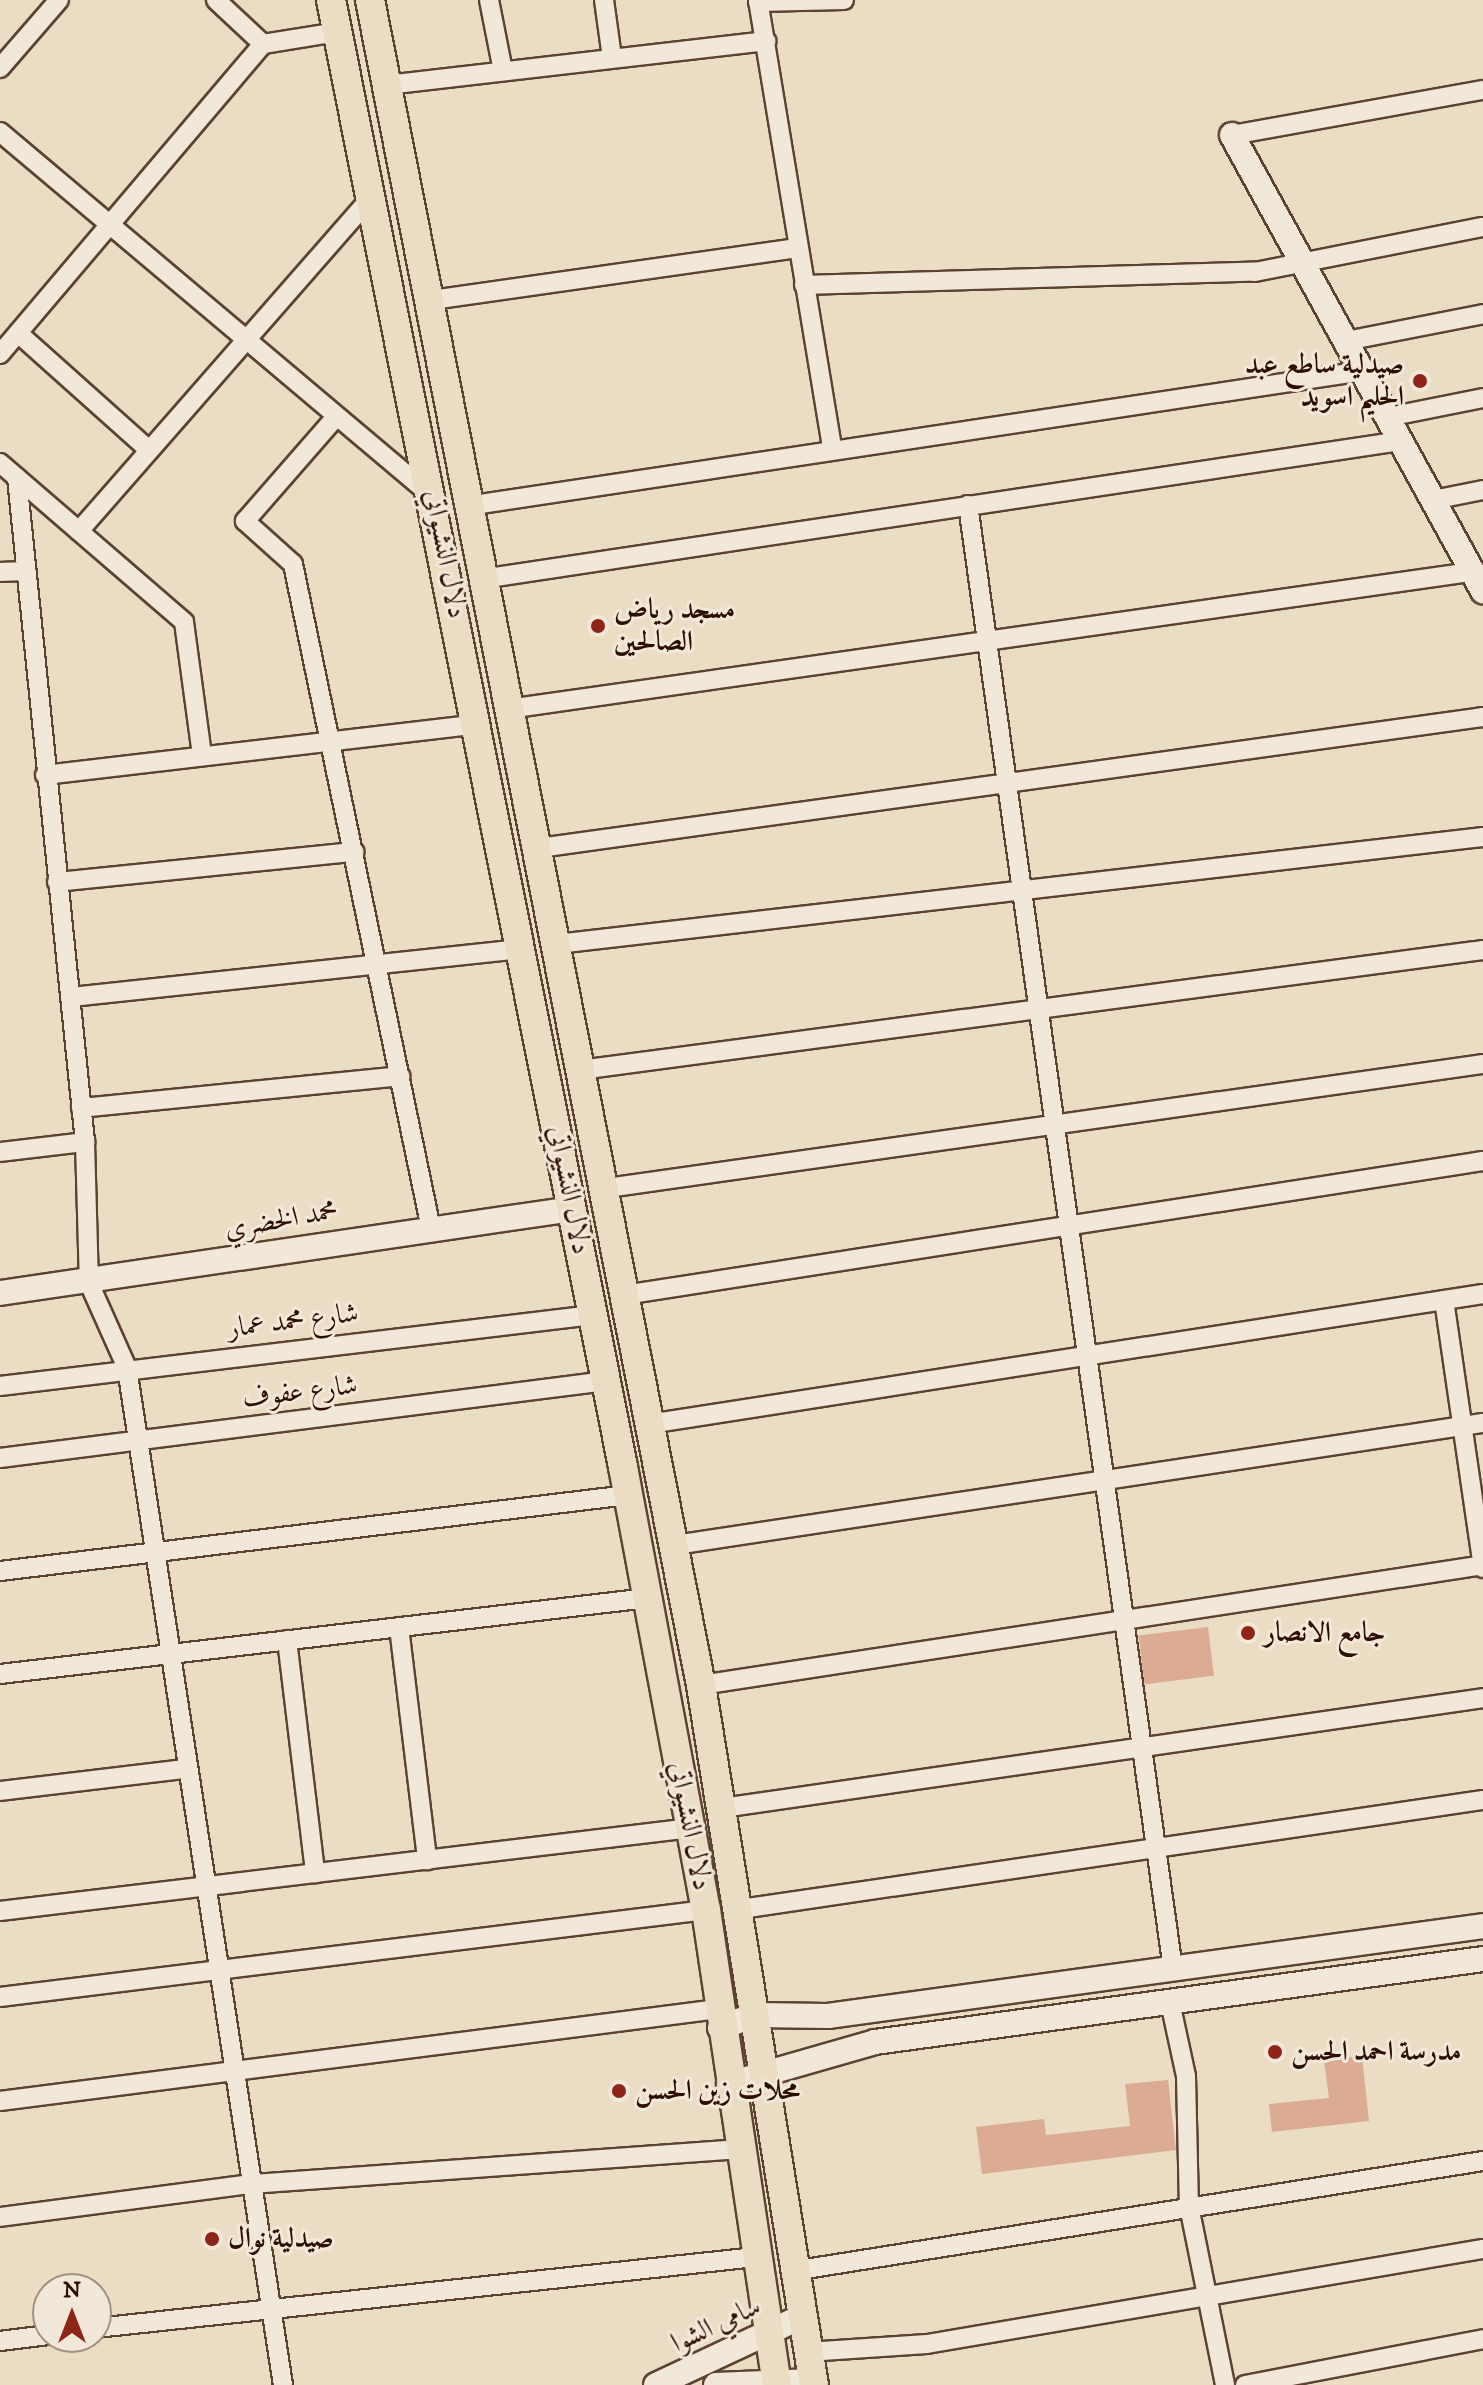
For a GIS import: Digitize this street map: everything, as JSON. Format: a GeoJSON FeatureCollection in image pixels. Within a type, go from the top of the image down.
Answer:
{"type":"FeatureCollection","features":[{"type":"Feature","properties":{"kind":"main road","name":"دلال النشيواتي"},"geometry":{"type":"LineString","coordinates":[[331,0],[434,497],[648,1598],[706,1910],[719,2019],[777,2382]]}},
{"type":"Feature","properties":{"kind":"main road","name":"دلال النشيواتي"},"geometry":{"type":"LineString","coordinates":[[370,0],[425,301],[539,848],[601,1196],[675,1545],[741,1909],[760,2075],[813,2383]]}},
{"type":"Feature","properties":{"kind":"main road"},"geometry":{"type":"LineString","coordinates":[[572,1209],[601,1196]]}},
{"type":"Feature","properties":{"kind":"street"},"geometry":{"type":"LineString","coordinates":[[0,68],[59,0]]}},
{"type":"Feature","properties":{"kind":"street"},"geometry":{"type":"LineString","coordinates":[[216,0],[263,44]]}},
{"type":"Feature","properties":{"kind":"street"},"geometry":{"type":"LineString","coordinates":[[489,0],[503,71]]}},
{"type":"Feature","properties":{"kind":"street"},"geometry":{"type":"LineString","coordinates":[[604,0],[612,58]]}},
{"type":"Feature","properties":{"kind":"street"},"geometry":{"type":"LineString","coordinates":[[832,449],[758,1],[844,0]]}},
{"type":"Feature","properties":{"kind":"street"},"geometry":{"type":"LineString","coordinates":[[0,354],[263,44],[338,32]]}},
{"type":"Feature","properties":{"kind":"street"},"geometry":{"type":"LineString","coordinates":[[387,85],[766,41]]}},
{"type":"Feature","properties":{"kind":"street"},"geometry":{"type":"LineString","coordinates":[[508,709],[984,640],[1477,581],[1232,135],[1483,90]]}},
{"type":"Feature","properties":{"kind":"street"},"geometry":{"type":"LineString","coordinates":[[0,132],[335,418],[434,497]]}},
{"type":"Feature","properties":{"kind":"street"},"geometry":{"type":"LineString","coordinates":[[79,531],[372,196]]}},
{"type":"Feature","properties":{"kind":"street"},"geometry":{"type":"LineString","coordinates":[[804,285],[1255,272],[1483,227]]}},
{"type":"Feature","properties":{"kind":"street"},"geometry":{"type":"LineString","coordinates":[[425,301],[797,248]]}},
{"type":"Feature","properties":{"kind":"street"},"geometry":{"type":"LineString","coordinates":[[1346,341],[1483,314]]}},
{"type":"Feature","properties":{"kind":"street"},"geometry":{"type":"LineString","coordinates":[[18,333],[149,450]]}},
{"type":"Feature","properties":{"kind":"street"},"geometry":{"type":"LineString","coordinates":[[467,506],[1363,371]]}},
{"type":"Feature","properties":{"kind":"street"},"geometry":{"type":"LineString","coordinates":[[1388,417],[1483,398]]}},
{"type":"Feature","properties":{"kind":"street"},"geometry":{"type":"LineString","coordinates":[[335,418],[245,521],[293,564],[430,1224]]}},
{"type":"Feature","properties":{"kind":"street"},"geometry":{"type":"LineString","coordinates":[[482,579],[1400,441]]}},
{"type":"Feature","properties":{"kind":"street"},"geometry":{"type":"LineString","coordinates":[[0,463],[184,622],[202,756]]}},
{"type":"Feature","properties":{"kind":"street"},"geometry":{"type":"LineString","coordinates":[[17,478],[24,571],[85,1142],[89,1283],[127,1368],[202,1887],[283,2385]]}},
{"type":"Feature","properties":{"kind":"street"},"geometry":{"type":"LineString","coordinates":[[1433,500],[1483,490]]}},
{"type":"Feature","properties":{"kind":"street"},"geometry":{"type":"LineString","coordinates":[[968,505],[984,640],[1060,1122],[1084,1355],[1158,1844],[1173,1969]]}},
{"type":"Feature","properties":{"kind":"street"},"geometry":{"type":"LineString","coordinates":[[0,572],[24,571]]}},
{"type":"Feature","properties":{"kind":"street"},"geometry":{"type":"LineString","coordinates":[[539,848],[1483,717]]}},
{"type":"Feature","properties":{"kind":"street"},"geometry":{"type":"LineString","coordinates":[[45,775],[479,724]]}},
{"type":"Feature","properties":{"kind":"street"},"geometry":{"type":"LineString","coordinates":[[557,944],[1483,837]]}},
{"type":"Feature","properties":{"kind":"street"},"geometry":{"type":"LineString","coordinates":[[57,882],[354,852]]}},
{"type":"Feature","properties":{"kind":"street"},"geometry":{"type":"LineString","coordinates":[[71,997],[523,949]]}},
{"type":"Feature","properties":{"kind":"street"},"geometry":{"type":"LineString","coordinates":[[580,1070],[1041,1005],[1483,950]]}},
{"type":"Feature","properties":{"kind":"street"},"geometry":{"type":"LineString","coordinates":[[601,1196],[1060,1122],[1483,1064]]}},
{"type":"Feature","properties":{"kind":"street"},"geometry":{"type":"LineString","coordinates":[[81,1108],[400,1076]]}},
{"type":"Feature","properties":{"kind":"street"},"geometry":{"type":"LineString","coordinates":[[0,1152],[85,1142]]}},
{"type":"Feature","properties":{"kind":"street"},"geometry":{"type":"LineString","coordinates":[[624,1295],[1483,1161]]}},
{"type":"Feature","properties":{"kind":"street","name":"محمد الخضري"},"geometry":{"type":"LineString","coordinates":[[0,1293],[89,1283],[430,1224],[572,1209]]}},
{"type":"Feature","properties":{"kind":"street"},"geometry":{"type":"LineString","coordinates":[[649,1424],[1483,1294]]}},
{"type":"Feature","properties":{"kind":"street"},"geometry":{"type":"LineString","coordinates":[[701,1685],[1483,1566],[1444,1300]]}},
{"type":"Feature","properties":{"kind":"street","name":"شارع محمد عمار"},"geometry":{"type":"LineString","coordinates":[[0,1386],[127,1368],[593,1315]]}},
{"type":"Feature","properties":{"kind":"street","name":"شارع عفوف"},"geometry":{"type":"LineString","coordinates":[[0,1458],[606,1381]]}},
{"type":"Feature","properties":{"kind":"street"},"geometry":{"type":"LineString","coordinates":[[675,1545],[1483,1423]]}},
{"type":"Feature","properties":{"kind":"street"},"geometry":{"type":"LineString","coordinates":[[0,1571],[628,1495]]}},
{"type":"Feature","properties":{"kind":"street"},"geometry":{"type":"LineString","coordinates":[[0,1674],[648,1598]]}},
{"type":"Feature","properties":{"kind":"street"},"geometry":{"type":"LineString","coordinates":[[399,1627],[427,1860]]}},
{"type":"Feature","properties":{"kind":"street"},"geometry":{"type":"LineString","coordinates":[[287,1640],[315,1873]]}},
{"type":"Feature","properties":{"kind":"street"},"geometry":{"type":"LineString","coordinates":[[722,1808],[1483,1698]]}},
{"type":"Feature","properties":{"kind":"street"},"geometry":{"type":"LineString","coordinates":[[0,1791],[185,1769]]}},
{"type":"Feature","properties":{"kind":"street"},"geometry":{"type":"LineString","coordinates":[[741,1909],[1158,1844],[1483,1800]]}},
{"type":"Feature","properties":{"kind":"street"},"geometry":{"type":"LineString","coordinates":[[0,1911],[691,1828]]}},
{"type":"Feature","properties":{"kind":"street"},"geometry":{"type":"LineString","coordinates":[[0,1997],[706,1910]]}},
{"type":"Feature","properties":{"kind":"street"},"geometry":{"type":"LineString","coordinates":[[0,2101],[233,2071],[754,2015],[828,2016],[1483,1926]]}},
{"type":"Feature","properties":{"kind":"street"},"geometry":{"type":"LineString","coordinates":[[729,2084],[875,2042],[1483,1959]]}},
{"type":"Feature","properties":{"kind":"street"},"geometry":{"type":"LineString","coordinates":[[1170,2002],[1186,2076],[1189,2206],[1203,2292],[1225,2385]]}},
{"type":"Feature","properties":{"kind":"street"},"geometry":{"type":"LineString","coordinates":[[0,2217],[252,2184],[739,2149]]}},
{"type":"Feature","properties":{"kind":"street"},"geometry":{"type":"LineString","coordinates":[[793,2271],[1483,2161]]}},
{"type":"Feature","properties":{"kind":"street"},"geometry":{"type":"LineString","coordinates":[[807,2352],[927,2344],[1203,2292],[1483,2249]]}},
{"type":"Feature","properties":{"kind":"street"},"geometry":{"type":"LineString","coordinates":[[112,2326],[269,2306],[756,2257]]}},
{"type":"Feature","properties":{"kind":"street","name":"سامي الشوا"},"geometry":{"type":"LineString","coordinates":[[656,2385],[801,2317]]}},
{"type":"Feature","properties":{"kind":"street"},"geometry":{"type":"LineString","coordinates":[[0,2341],[32,2337]]}},
{"type":"Feature","properties":{"kind":"street"},"geometry":{"type":"LineString","coordinates":[[1245,2385],[1483,2339]]}},
{"type":"Feature","properties":{"kind":"street","name":"سامي الشوا"},"geometry":{"type":"LineString","coordinates":[[716,2385],[813,2383]]}},
{"type":"Feature","properties":{"kind":"building"},"geometry":{"type":"Polygon","coordinates":[[[1208,1627],[1214,1676],[1144,1684],[1139,1636],[1208,1627]]]}},
{"type":"Feature","properties":{"kind":"building"},"geometry":{"type":"Polygon","coordinates":[[[1362,2056],[1369,2121],[1272,2132],[1269,2104],[1329,2098],[1324,2060],[1362,2056]]]}},
{"type":"Feature","properties":{"kind":"building"},"geometry":{"type":"Polygon","coordinates":[[[1168,2080],[1176,2150],[982,2174],[976,2127],[1044,2119],[1046,2135],[1130,2126],[1125,2084],[1168,2080]]]}},
{"type":"Feature","properties":{"kind":"place","name":"صيدلية ساطع عبد الحليم اسويد"},"geometry":{"type":"Point","coordinates":[1420,381]}},
{"type":"Feature","properties":{"kind":"place","name":"مسجد رياض الصالحين"},"geometry":{"type":"Point","coordinates":[598,626]}},
{"type":"Feature","properties":{"kind":"place","name":"جامع الانصار"},"geometry":{"type":"Point","coordinates":[1248,1633]}},
{"type":"Feature","properties":{"kind":"place","name":"مدرسة احمد الحسن"},"geometry":{"type":"Point","coordinates":[1275,2052]}},
{"type":"Feature","properties":{"kind":"place","name":"محلات زين الحسن"},"geometry":{"type":"Point","coordinates":[619,2091]}},
{"type":"Feature","properties":{"kind":"place","name":"صيدلية نوال"},"geometry":{"type":"Point","coordinates":[212,2239]}}]}
